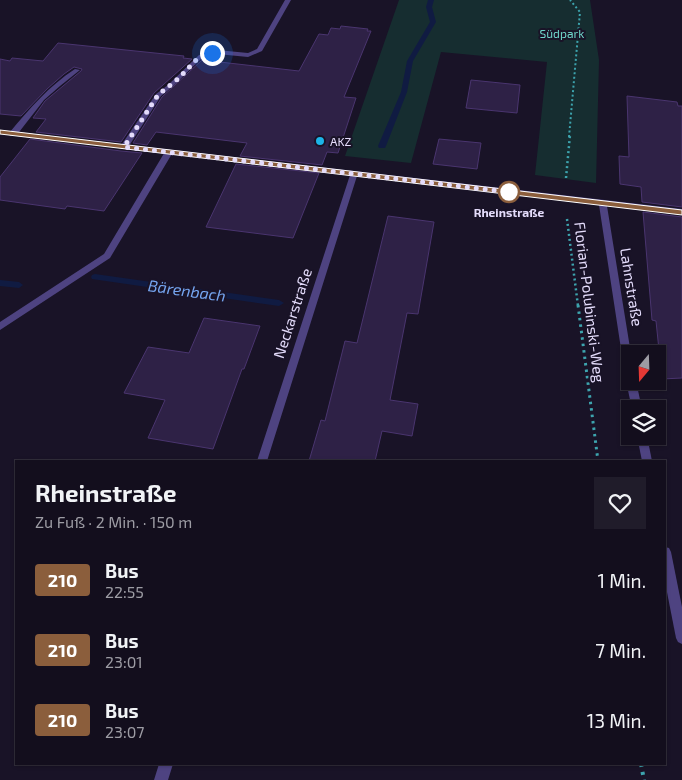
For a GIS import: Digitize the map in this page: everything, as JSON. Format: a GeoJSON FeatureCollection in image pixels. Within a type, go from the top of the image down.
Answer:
{"type":"FeatureCollection","features":[{"type":"Feature","properties":{"kind":"street"},"geometry":{"type":"LineString","coordinates":[[124,147],[158,95],[201,56],[217,52],[248,55],[260,50],[288,0]]}},
{"type":"Feature","properties":{"kind":"street"},"geometry":{"type":"LineString","coordinates":[[13,134],[56,83],[77,70]]}},
{"type":"Feature","properties":{"kind":"street"},"geometry":{"type":"LineString","coordinates":[[0,132],[682,212]]}},
{"type":"Feature","properties":{"kind":"street"},"geometry":{"type":"LineString","coordinates":[[0,327],[107,256],[169,152]]}},
{"type":"Feature","properties":{"kind":"street","name":"Neckarstraße"},"geometry":{"type":"LineString","coordinates":[[262,460],[354,174]]}},
{"type":"Feature","properties":{"kind":"street","name":"Lahnstraße"},"geometry":{"type":"LineString","coordinates":[[603,203],[625,345]]}},
{"type":"Feature","properties":{"kind":"street"},"geometry":{"type":"LineString","coordinates":[[644,445],[647,460]]}},
{"type":"Feature","properties":{"kind":"street"},"geometry":{"type":"LineString","coordinates":[[666,557],[682,638]]}},
{"type":"Feature","properties":{"kind":"street"},"geometry":{"type":"LineString","coordinates":[[161,780],[166,765]]}},
{"type":"Feature","properties":{"kind":"path","name":"Florian-Polubinski-Weg"},"geometry":{"type":"LineString","coordinates":[[570,0],[574,2],[580,12],[564,199],[598,460]]}},
{"type":"Feature","properties":{"kind":"path"},"geometry":{"type":"LineString","coordinates":[[642,765],[644,780]]}},
{"type":"Feature","properties":{"kind":"green space","name":"Südpark"},"geometry":{"type":"Polygon","coordinates":[[[399,0],[590,0],[599,60],[596,183],[535,175],[547,62],[441,52],[411,163],[345,156],[399,0]]]}},
{"type":"Feature","properties":{"kind":"building"},"geometry":{"type":"Polygon","coordinates":[[[341,26],[371,31],[344,97],[356,98],[338,153],[327,152],[322,165],[240,156],[247,143],[156,132],[147,145],[133,143],[162,97],[202,60],[299,71],[319,34],[328,35],[331,28],[340,29],[341,26]]]}},
{"type":"Feature","properties":{"kind":"building"},"geometry":{"type":"Polygon","coordinates":[[[58,43],[184,56],[183,58],[192,59],[154,93],[121,142],[36,132],[46,119],[33,118],[45,101],[82,69],[74,67],[47,89],[21,116],[0,114],[0,59],[10,61],[12,58],[43,61],[58,43]]]}},
{"type":"Feature","properties":{"kind":"building"},"geometry":{"type":"Polygon","coordinates":[[[471,80],[520,85],[517,113],[466,108],[471,80]]]}},
{"type":"Feature","properties":{"kind":"building"},"geometry":{"type":"Polygon","coordinates":[[[627,96],[677,102],[678,106],[682,106],[682,207],[642,202],[641,187],[620,184],[619,156],[629,157],[627,96]]]}},
{"type":"Feature","properties":{"kind":"building"},"geometry":{"type":"Polygon","coordinates":[[[30,139],[142,153],[104,211],[67,206],[65,209],[0,200],[0,177],[30,139]]]}},
{"type":"Feature","properties":{"kind":"building"},"geometry":{"type":"Polygon","coordinates":[[[439,139],[481,143],[477,169],[433,164],[439,139]]]}},
{"type":"Feature","properties":{"kind":"building"},"geometry":{"type":"Polygon","coordinates":[[[236,164],[319,173],[293,238],[206,227],[236,164]]]}},
{"type":"Feature","properties":{"kind":"building"},"geometry":{"type":"Polygon","coordinates":[[[643,212],[682,217],[682,378],[666,379],[666,345],[658,345],[656,321],[652,320],[643,212]]]}},
{"type":"Feature","properties":{"kind":"building"},"geometry":{"type":"Polygon","coordinates":[[[388,216],[434,222],[418,314],[407,313],[390,400],[418,404],[412,436],[382,431],[375,460],[309,460],[321,420],[325,421],[345,341],[357,343],[388,216]]]}},
{"type":"Feature","properties":{"kind":"building"},"geometry":{"type":"Polygon","coordinates":[[[204,318],[260,326],[213,449],[148,438],[165,400],[124,393],[148,347],[189,353],[204,318]]]}},
{"type":"Feature","properties":{"kind":"waterway","name":"Bärenbach"},"geometry":{"type":"LineString","coordinates":[[382,146],[404,92],[410,61],[433,22],[429,7],[431,0]]}},
{"type":"Feature","properties":{"kind":"waterway","name":"Bärenbach"},"geometry":{"type":"LineString","coordinates":[[95,277],[279,303]]}},
{"type":"Feature","properties":{"kind":"waterway","name":"Bärenbach"},"geometry":{"type":"LineString","coordinates":[[0,283],[19,285]]}},
{"type":"Feature","properties":{"kind":"bus line","name":"210"},"geometry":{"type":"LineString","coordinates":[[0,133],[682,212]]}},
{"type":"Feature","properties":{"kind":"place","name":"AKZ"},"geometry":{"type":"Point","coordinates":[320,141]}},
{"type":"Feature","properties":{"kind":"place","name":"Rheinstraße"},"geometry":{"type":"Point","coordinates":[509,192]}},
{"type":"Feature","properties":{"kind":"route"},"geometry":{"type":"LineString","coordinates":[[212,53],[201,56],[188,70],[158,95],[124,147],[509,192]]}}]}
